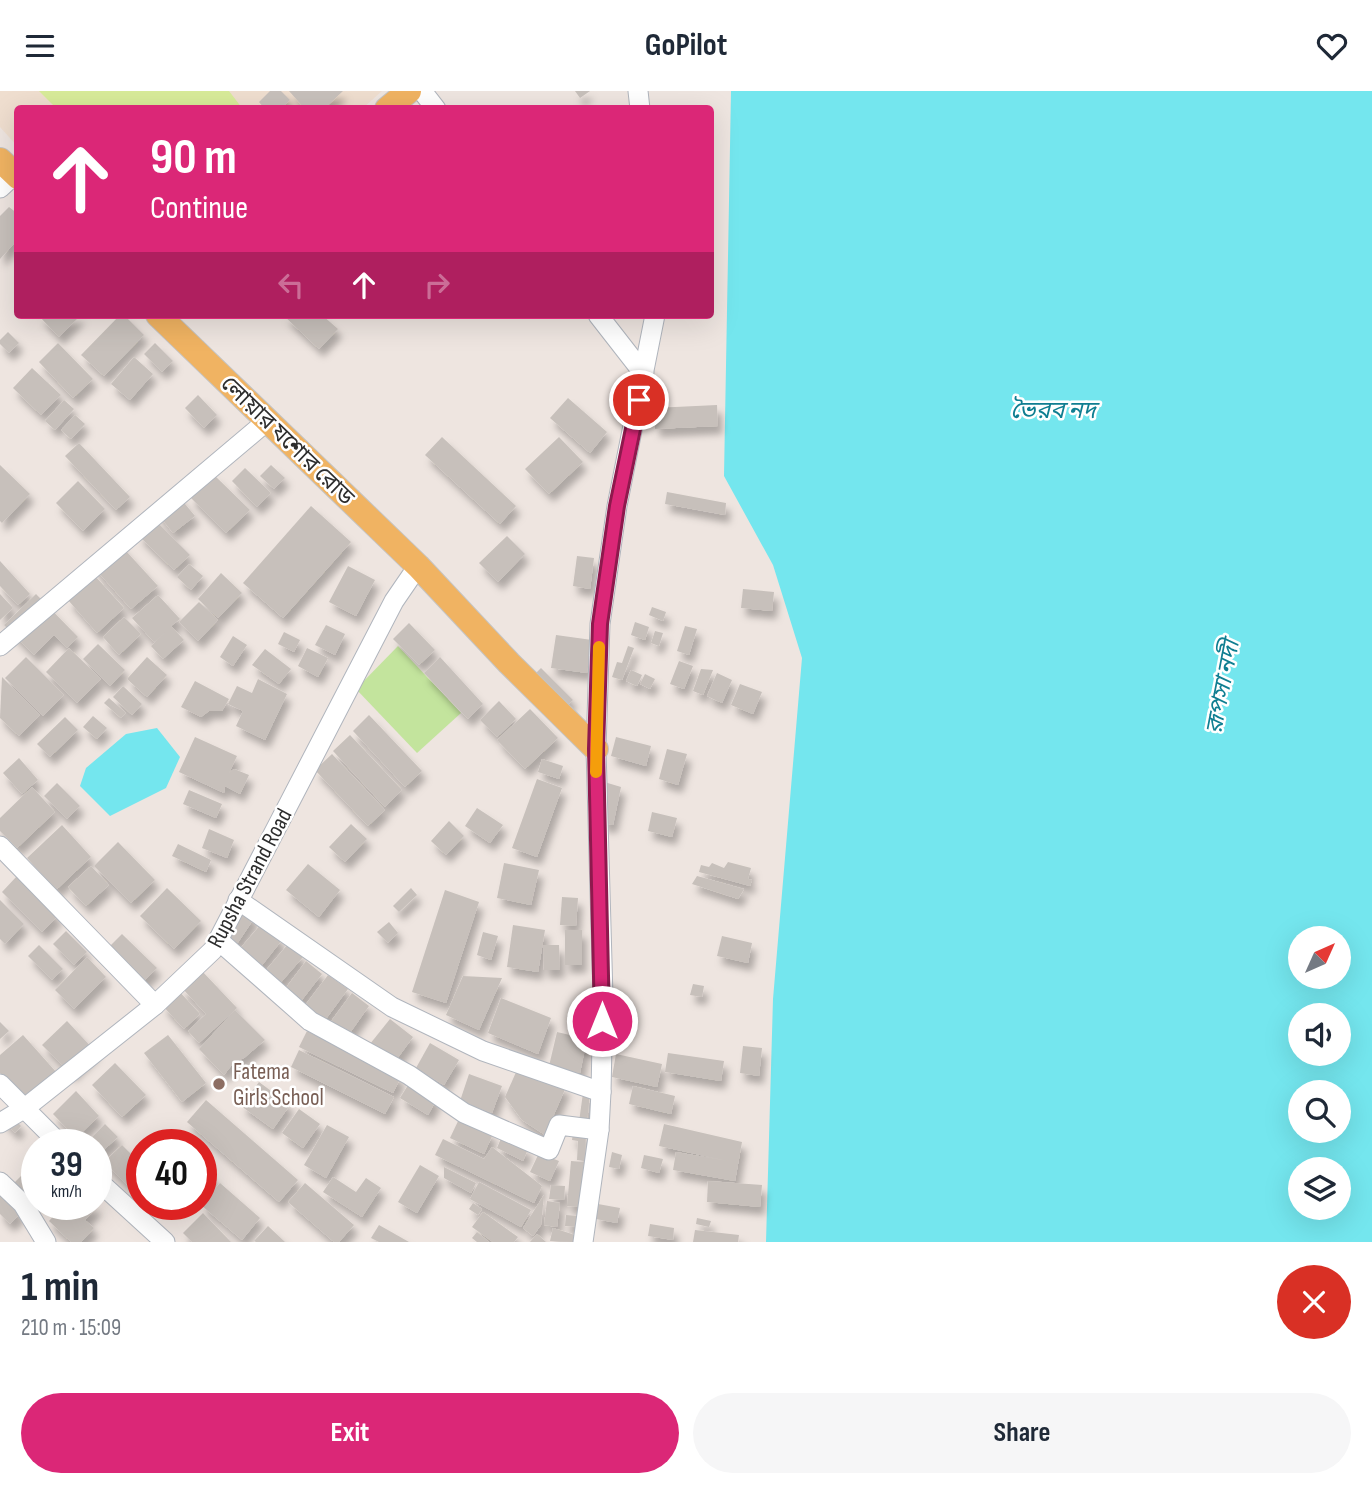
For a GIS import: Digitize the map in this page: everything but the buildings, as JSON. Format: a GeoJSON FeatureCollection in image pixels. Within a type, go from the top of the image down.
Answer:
{"type":"FeatureCollection","features":[{"type":"Feature","properties":{"kind":"main road"},"geometry":{"type":"LineString","coordinates":[[392,105],[409,91]]}},
{"type":"Feature","properties":{"kind":"main road","name":"লোয়ার যশোর রোড"},"geometry":{"type":"LineString","coordinates":[[162,319],[418,565],[509,663],[596,749]]}},
{"type":"Feature","properties":{"kind":"street"},"geometry":{"type":"LineString","coordinates":[[422,91],[433,105]]}},
{"type":"Feature","properties":{"kind":"street"},"geometry":{"type":"LineString","coordinates":[[601,319],[644,374]]}},
{"type":"Feature","properties":{"kind":"street"},"geometry":{"type":"LineString","coordinates":[[583,1242],[599,1130],[601,1092],[603,997],[596,749],[600,624],[617,506],[654,319]]}},
{"type":"Feature","properties":{"kind":"street"},"geometry":{"type":"LineString","coordinates":[[0,646],[267,421]]}},
{"type":"Feature","properties":{"kind":"street","name":"Rupsha Strand Road"},"geometry":{"type":"LineString","coordinates":[[0,1123],[25,1108],[155,1005],[213,950],[394,601],[418,565]]}},
{"type":"Feature","properties":{"kind":"street"},"geometry":{"type":"LineString","coordinates":[[0,846],[155,1005]]}},
{"type":"Feature","properties":{"kind":"street"},"geometry":{"type":"LineString","coordinates":[[237,900],[392,1007],[483,1051],[601,1092]]}},
{"type":"Feature","properties":{"kind":"street"},"geometry":{"type":"LineString","coordinates":[[218,940],[310,1021],[409,1075],[464,1113],[549,1150],[559,1125],[599,1130]]}},
{"type":"Feature","properties":{"kind":"street"},"geometry":{"type":"LineString","coordinates":[[0,1084],[45,1129]]}},
{"type":"Feature","properties":{"kind":"street"},"geometry":{"type":"LineString","coordinates":[[0,1182],[23,1204],[46,1242]]}},
{"type":"Feature","properties":{"kind":"street"},"geometry":{"type":"LineString","coordinates":[[112,1194],[165,1242]]}},
{"type":"Feature","properties":{"kind":"shaded area"},"geometry":{"type":"Polygon","coordinates":[[[0,91],[382,91],[366,105],[14,105],[14,143],[0,127],[0,91]]]}},
{"type":"Feature","properties":{"kind":"green space"},"geometry":{"type":"Polygon","coordinates":[[[39,91],[229,91],[240,105],[53,105],[39,91]]]}},
{"type":"Feature","properties":{"kind":"green space"},"geometry":{"type":"Polygon","coordinates":[[[398,646],[461,713],[417,753],[356,689],[398,646]]]}},
{"type":"Feature","properties":{"kind":"water","name":"ভৈরব নদ"},"geometry":{"type":"Polygon","coordinates":[[[731,91],[1372,91],[1372,1242],[766,1242],[773,999],[802,658],[773,565],[724,476],[731,91]]]}},
{"type":"Feature","properties":{"kind":"water"},"geometry":{"type":"Polygon","coordinates":[[[157,728],[180,757],[166,788],[110,816],[80,786],[86,768],[126,734],[157,728]]]}},
{"type":"Feature","properties":{"kind":"slow traffic"},"geometry":{"type":"LineString","coordinates":[[596,772],[599,647]]}},
{"type":"Feature","properties":{"kind":"place","name":"Fatema Girls School"},"geometry":{"type":"Point","coordinates":[219,1084]}},
{"type":"Feature","properties":{"kind":"route"},"geometry":{"type":"LineString","coordinates":[[602,1021],[596,749],[600,624],[617,506],[639,400]]}},
{"type":"Feature","properties":{"kind":"water label","name":"রূপসা নদী"},"geometry":{"type":"Point","coordinates":[1222,687]}}]}
